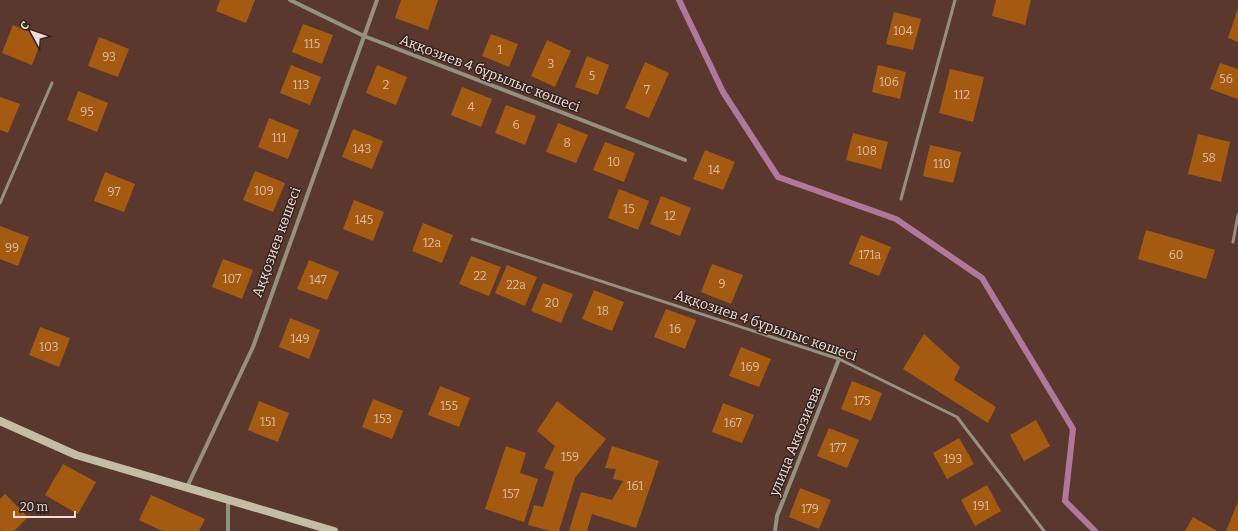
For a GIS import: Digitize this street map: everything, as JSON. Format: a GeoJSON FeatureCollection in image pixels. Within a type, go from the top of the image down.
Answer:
{"type":"FeatureCollection","features":[{"type":"Feature","properties":{"kind":"main road"},"geometry":{"type":"LineString","coordinates":[[0,421],[76,455],[334,531]]}},
{"type":"Feature","properties":{"kind":"street","name":"Аққозиев 4 бұрылыс көшесі"},"geometry":{"type":"LineString","coordinates":[[290,0],[364,36],[685,160]]}},
{"type":"Feature","properties":{"kind":"street","name":"Аққозиев көшесі"},"geometry":{"type":"LineString","coordinates":[[186,488],[253,347],[377,0]]}},
{"type":"Feature","properties":{"kind":"street","name":"улица Аккозиева"},"geometry":{"type":"LineString","coordinates":[[774,531],[777,516],[839,359]]}},
{"type":"Feature","properties":{"kind":"street"},"geometry":{"type":"LineString","coordinates":[[228,500],[228,531]]}},
{"type":"Feature","properties":{"kind":"lane"},"geometry":{"type":"LineString","coordinates":[[901,199],[955,0]]}},
{"type":"Feature","properties":{"kind":"lane"},"geometry":{"type":"LineString","coordinates":[[0,203],[52,83]]}},
{"type":"Feature","properties":{"kind":"lane"},"geometry":{"type":"LineString","coordinates":[[1234,242],[1238,215]]}},
{"type":"Feature","properties":{"kind":"lane","name":"Аққозиев 4 бұрылыс көшесі"},"geometry":{"type":"LineString","coordinates":[[472,239],[839,359],[957,417],[1044,531]]}},
{"type":"Feature","properties":{"kind":"building"},"geometry":{"type":"Polygon","coordinates":[[[220,0],[255,0],[246,23],[216,11],[220,0]]]}},
{"type":"Feature","properties":{"kind":"building"},"geometry":{"type":"Polygon","coordinates":[[[401,0],[438,0],[428,30],[395,18],[401,0]]]}},
{"type":"Feature","properties":{"kind":"building"},"geometry":{"type":"Polygon","coordinates":[[[996,0],[1031,0],[1025,25],[992,16],[996,0]]]}},
{"type":"Feature","properties":{"kind":"building"},"geometry":{"type":"Polygon","coordinates":[[[1238,8],[1238,42],[1228,38],[1238,8]]]}},
{"type":"Feature","properties":{"kind":"building"},"geometry":{"type":"Polygon","coordinates":[[[894,12],[921,19],[913,50],[886,44],[894,12]]]}},
{"type":"Feature","properties":{"kind":"building"},"geometry":{"type":"Polygon","coordinates":[[[303,24],[333,35],[322,64],[292,52],[303,24]]]}},
{"type":"Feature","properties":{"kind":"building"},"geometry":{"type":"Polygon","coordinates":[[[13,25],[43,37],[32,65],[2,53],[13,25]]]}},
{"type":"Feature","properties":{"kind":"building"},"geometry":{"type":"Polygon","coordinates":[[[491,34],[518,44],[509,67],[482,56],[491,34]]]}},
{"type":"Feature","properties":{"kind":"building"},"geometry":{"type":"Polygon","coordinates":[[[99,37],[129,49],[118,77],[88,66],[99,37]]]}},
{"type":"Feature","properties":{"kind":"building"},"geometry":{"type":"Polygon","coordinates":[[[547,40],[571,51],[555,87],[531,76],[547,40]]]}},
{"type":"Feature","properties":{"kind":"building"},"geometry":{"type":"Polygon","coordinates":[[[587,56],[609,65],[598,95],[575,87],[587,56]]]}},
{"type":"Feature","properties":{"kind":"building"},"geometry":{"type":"Polygon","coordinates":[[[645,62],[669,73],[649,118],[625,108],[645,62]]]}},
{"type":"Feature","properties":{"kind":"building"},"geometry":{"type":"Polygon","coordinates":[[[1220,63],[1238,69],[1238,99],[1210,89],[1220,63]]]}},
{"type":"Feature","properties":{"kind":"building"},"geometry":{"type":"Polygon","coordinates":[[[291,65],[321,77],[310,105],[280,93],[291,65]]]}},
{"type":"Feature","properties":{"kind":"building"},"geometry":{"type":"Polygon","coordinates":[[[377,65],[407,77],[396,105],[366,93],[377,65]]]}},
{"type":"Feature","properties":{"kind":"building"},"geometry":{"type":"Polygon","coordinates":[[[878,65],[906,72],[900,99],[872,92],[878,65]]]}},
{"type":"Feature","properties":{"kind":"building"},"geometry":{"type":"Polygon","coordinates":[[[950,69],[984,77],[973,122],[939,113],[950,69]]]}},
{"type":"Feature","properties":{"kind":"building"},"geometry":{"type":"Polygon","coordinates":[[[462,87],[492,99],[481,127],[451,115],[462,87]]]}},
{"type":"Feature","properties":{"kind":"building"},"geometry":{"type":"Polygon","coordinates":[[[78,91],[108,103],[97,132],[67,120],[78,91]]]}},
{"type":"Feature","properties":{"kind":"building"},"geometry":{"type":"Polygon","coordinates":[[[0,97],[20,104],[8,133],[0,130],[0,97]]]}},
{"type":"Feature","properties":{"kind":"building"},"geometry":{"type":"Polygon","coordinates":[[[506,105],[536,116],[525,145],[495,133],[506,105]]]}},
{"type":"Feature","properties":{"kind":"building"},"geometry":{"type":"Polygon","coordinates":[[[269,118],[299,130],[288,159],[258,147],[269,118]]]}},
{"type":"Feature","properties":{"kind":"building"},"geometry":{"type":"Polygon","coordinates":[[[558,123],[588,135],[576,163],[546,152],[558,123]]]}},
{"type":"Feature","properties":{"kind":"building"},"geometry":{"type":"Polygon","coordinates":[[[353,129],[383,141],[372,169],[342,157],[353,129]]]}},
{"type":"Feature","properties":{"kind":"building"},"geometry":{"type":"Polygon","coordinates":[[[853,133],[888,142],[881,169],[846,160],[853,133]]]}},
{"type":"Feature","properties":{"kind":"building"},"geometry":{"type":"Polygon","coordinates":[[[1198,134],[1230,142],[1221,182],[1188,174],[1198,134]]]}},
{"type":"Feature","properties":{"kind":"building"},"geometry":{"type":"Polygon","coordinates":[[[605,142],[635,153],[624,182],[593,170],[605,142]]]}},
{"type":"Feature","properties":{"kind":"building"},"geometry":{"type":"Polygon","coordinates":[[[930,145],[961,152],[953,183],[923,176],[930,145]]]}},
{"type":"Feature","properties":{"kind":"building"},"geometry":{"type":"Polygon","coordinates":[[[705,150],[735,162],[723,190],[693,179],[705,150]]]}},
{"type":"Feature","properties":{"kind":"building"},"geometry":{"type":"Polygon","coordinates":[[[255,171],[285,183],[273,212],[243,200],[255,171]]]}},
{"type":"Feature","properties":{"kind":"building"},"geometry":{"type":"Polygon","coordinates":[[[105,172],[135,184],[124,212],[94,201],[105,172]]]}},
{"type":"Feature","properties":{"kind":"building"},"geometry":{"type":"Polygon","coordinates":[[[619,189],[649,201],[638,230],[608,218],[619,189]]]}},
{"type":"Feature","properties":{"kind":"building"},"geometry":{"type":"Polygon","coordinates":[[[661,196],[691,208],[680,236],[650,224],[661,196]]]}},
{"type":"Feature","properties":{"kind":"building"},"geometry":{"type":"Polygon","coordinates":[[[354,200],[384,212],[373,241],[343,229],[354,200]]]}},
{"type":"Feature","properties":{"kind":"building"},"geometry":{"type":"Polygon","coordinates":[[[423,223],[453,235],[442,263],[412,251],[423,223]]]}},
{"type":"Feature","properties":{"kind":"building"},"geometry":{"type":"Polygon","coordinates":[[[0,226],[29,237],[18,266],[0,259],[0,226]]]}},
{"type":"Feature","properties":{"kind":"building"},"geometry":{"type":"Polygon","coordinates":[[[1146,230],[1215,250],[1206,279],[1138,259],[1146,230]]]}},
{"type":"Feature","properties":{"kind":"building"},"geometry":{"type":"Polygon","coordinates":[[[861,235],[891,247],[879,276],[849,264],[861,235]]]}},
{"type":"Feature","properties":{"kind":"building"},"geometry":{"type":"Polygon","coordinates":[[[471,256],[501,267],[489,296],[459,284],[471,256]]]}},
{"type":"Feature","properties":{"kind":"building"},"geometry":{"type":"Polygon","coordinates":[[[223,259],[253,270],[242,299],[212,287],[223,259]]]}},
{"type":"Feature","properties":{"kind":"building"},"geometry":{"type":"Polygon","coordinates":[[[309,260],[339,272],[327,300],[297,289],[309,260]]]}},
{"type":"Feature","properties":{"kind":"building"},"geometry":{"type":"Polygon","coordinates":[[[712,264],[743,275],[731,304],[701,292],[712,264]]]}},
{"type":"Feature","properties":{"kind":"building"},"geometry":{"type":"Polygon","coordinates":[[[507,265],[537,277],[525,306],[495,293],[507,265]]]}},
{"type":"Feature","properties":{"kind":"building"},"geometry":{"type":"Polygon","coordinates":[[[543,283],[573,294],[561,323],[531,311],[543,283]]]}},
{"type":"Feature","properties":{"kind":"building"},"geometry":{"type":"Polygon","coordinates":[[[594,290],[624,302],[612,331],[582,319],[594,290]]]}},
{"type":"Feature","properties":{"kind":"building"},"geometry":{"type":"Polygon","coordinates":[[[666,309],[696,320],[685,349],[654,337],[666,309]]]}},
{"type":"Feature","properties":{"kind":"building"},"geometry":{"type":"Polygon","coordinates":[[[290,318],[320,330],[309,359],[279,347],[290,318]]]}},
{"type":"Feature","properties":{"kind":"building"},"geometry":{"type":"Polygon","coordinates":[[[40,327],[70,338],[59,367],[29,355],[40,327]]]}},
{"type":"Feature","properties":{"kind":"building"},"geometry":{"type":"Polygon","coordinates":[[[924,334],[960,367],[954,380],[996,407],[988,423],[903,369],[924,334]]]}},
{"type":"Feature","properties":{"kind":"building"},"geometry":{"type":"Polygon","coordinates":[[[741,347],[771,359],[759,387],[729,376],[741,347]]]}},
{"type":"Feature","properties":{"kind":"building"},"geometry":{"type":"Polygon","coordinates":[[[852,381],[882,393],[871,421],[841,409],[852,381]]]}},
{"type":"Feature","properties":{"kind":"building"},"geometry":{"type":"Polygon","coordinates":[[[440,386],[470,398],[459,427],[428,415],[440,386]]]}},
{"type":"Feature","properties":{"kind":"building"},"geometry":{"type":"Polygon","coordinates":[[[373,399],[403,411],[392,439],[362,427],[373,399]]]}},
{"type":"Feature","properties":{"kind":"building"},"geometry":{"type":"Polygon","coordinates":[[[259,401],[289,413],[278,442],[248,430],[259,401]]]}},
{"type":"Feature","properties":{"kind":"building"},"geometry":{"type":"Polygon","coordinates":[[[557,401],[606,439],[575,478],[559,531],[550,531],[528,525],[534,505],[543,507],[554,472],[544,468],[555,446],[537,431],[557,401]]]}},
{"type":"Feature","properties":{"kind":"building"},"geometry":{"type":"Polygon","coordinates":[[[723,403],[754,415],[742,443],[712,432],[723,403]]]}},
{"type":"Feature","properties":{"kind":"building"},"geometry":{"type":"Polygon","coordinates":[[[1036,420],[1050,446],[1024,461],[1010,435],[1036,420]]]}},
{"type":"Feature","properties":{"kind":"building"},"geometry":{"type":"Polygon","coordinates":[[[829,428],[859,440],[847,468],[817,456],[829,428]]]}},
{"type":"Feature","properties":{"kind":"building"},"geometry":{"type":"Polygon","coordinates":[[[959,438],[974,464],[947,479],[933,453],[959,438]]]}},
{"type":"Feature","properties":{"kind":"building"},"geometry":{"type":"Polygon","coordinates":[[[506,446],[526,453],[520,473],[538,479],[524,522],[485,509],[506,446]]]}},
{"type":"Feature","properties":{"kind":"building"},"geometry":{"type":"Polygon","coordinates":[[[612,446],[659,461],[636,528],[592,514],[587,531],[569,531],[581,492],[612,500],[623,481],[613,479],[616,469],[605,468],[612,446]]]}},
{"type":"Feature","properties":{"kind":"building"},"geometry":{"type":"Polygon","coordinates":[[[63,464],[96,482],[78,514],[45,495],[63,464]]]}},
{"type":"Feature","properties":{"kind":"building"},"geometry":{"type":"Polygon","coordinates":[[[987,485],[1001,511],[975,526],[961,500],[987,485]]]}},
{"type":"Feature","properties":{"kind":"building"},"geometry":{"type":"Polygon","coordinates":[[[800,488],[831,500],[819,529],[789,517],[800,488]]]}},
{"type":"Feature","properties":{"kind":"building"},"geometry":{"type":"Polygon","coordinates":[[[5,494],[28,517],[14,531],[0,530],[0,499],[5,494]]]}},
{"type":"Feature","properties":{"kind":"building"},"geometry":{"type":"Polygon","coordinates":[[[151,495],[205,519],[199,531],[162,531],[139,520],[151,495]]]}},
{"type":"Feature","properties":{"kind":"building"},"geometry":{"type":"Polygon","coordinates":[[[1238,502],[1238,531],[1226,531],[1238,502]]]}},
{"type":"Feature","properties":{"kind":"building"},"geometry":{"type":"Polygon","coordinates":[[[1193,517],[1217,531],[1185,531],[1193,517]]]}},
{"type":"Feature","properties":{"kind":"waterway"},"geometry":{"type":"LineString","coordinates":[[679,0],[723,92],[778,177],[896,219],[982,278],[1073,429],[1065,501],[1095,531]]}}]}
